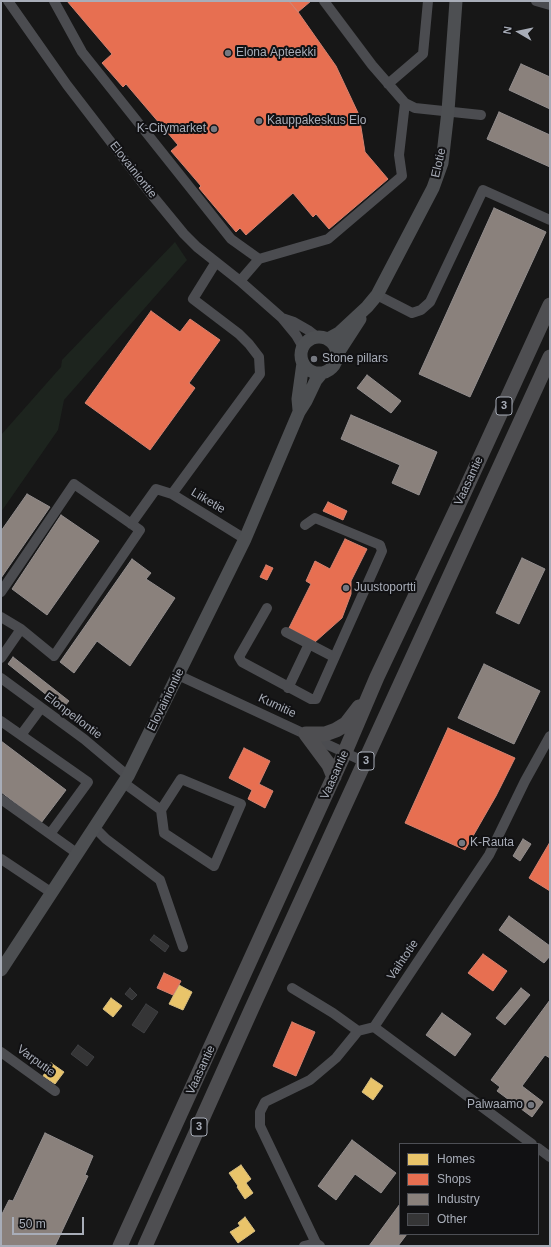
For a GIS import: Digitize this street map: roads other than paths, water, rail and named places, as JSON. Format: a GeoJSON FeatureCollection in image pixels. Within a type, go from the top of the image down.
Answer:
{"type":"FeatureCollection","features":[{"type":"Feature","properties":{"kind":"highway","name":"Vaasantie"},"geometry":{"type":"LineString","coordinates":[[120,1246],[345,752],[377,678],[550,305]]}},
{"type":"Feature","properties":{"kind":"highway","name":"Vaasantie"},"geometry":{"type":"LineString","coordinates":[[145,1246],[255,1001],[550,357]]}},
{"type":"Feature","properties":{"kind":"highway"},"geometry":{"type":"LineString","coordinates":[[306,734],[325,734],[346,724],[357,710],[377,678]]}},
{"type":"Feature","properties":{"kind":"highway"},"geometry":{"type":"LineString","coordinates":[[306,734],[329,765],[334,776]]}},
{"type":"Feature","properties":{"kind":"main road","name":"Elotie"},"geometry":{"type":"LineString","coordinates":[[322,338],[339,333],[367,307],[377,295],[433,188],[442,163],[448,112],[456,1]]}},
{"type":"Feature","properties":{"kind":"main road","name":"Elotie"},"geometry":{"type":"LineString","coordinates":[[338,353],[367,307]]}},
{"type":"Feature","properties":{"kind":"main road"},"geometry":{"type":"LineString","coordinates":[[322,338],[334,345],[338,353],[334,367],[321,374],[310,371],[303,363],[301,355],[303,347],[309,340],[322,338]]}},
{"type":"Feature","properties":{"kind":"main road","name":"Elovainiontie"},"geometry":{"type":"LineString","coordinates":[[299,412],[298,399],[303,363]]}},
{"type":"Feature","properties":{"kind":"main road","name":"Elovainiontie"},"geometry":{"type":"LineString","coordinates":[[1,970],[126,780],[245,538],[299,412],[316,380],[321,374]]}},
{"type":"Feature","properties":{"kind":"street","name":"Elovainiontie"},"geometry":{"type":"LineString","coordinates":[[8,1],[67,85],[147,189],[184,234],[282,318],[296,335],[303,347]]}},
{"type":"Feature","properties":{"kind":"street"},"geometry":{"type":"LineString","coordinates":[[54,1],[82,52],[231,239],[259,259]]}},
{"type":"Feature","properties":{"kind":"street"},"geometry":{"type":"LineString","coordinates":[[324,1],[388,84],[405,103],[415,108],[481,115]]}},
{"type":"Feature","properties":{"kind":"street"},"geometry":{"type":"LineString","coordinates":[[388,84],[423,54],[428,1]]}},
{"type":"Feature","properties":{"kind":"street"},"geometry":{"type":"LineString","coordinates":[[536,1],[550,5]]}},
{"type":"Feature","properties":{"kind":"street"},"geometry":{"type":"LineString","coordinates":[[240,281],[259,259],[328,239],[402,176],[399,155],[405,103]]}},
{"type":"Feature","properties":{"kind":"street"},"geometry":{"type":"LineString","coordinates":[[377,295],[412,313],[421,310],[430,302],[484,190],[550,220]]}},
{"type":"Feature","properties":{"kind":"street"},"geometry":{"type":"LineString","coordinates":[[172,494],[260,374],[259,358],[249,344],[239,334],[193,299],[216,262]]}},
{"type":"Feature","properties":{"kind":"street","name":"Elovainiontie"},"geometry":{"type":"LineString","coordinates":[[282,318],[294,322],[322,338]]}},
{"type":"Feature","properties":{"kind":"street"},"geometry":{"type":"LineString","coordinates":[[1,592],[74,484],[140,530],[54,656],[21,629],[1,617]]}},
{"type":"Feature","properties":{"kind":"street","name":"Liiketie"},"geometry":{"type":"LineString","coordinates":[[130,524],[156,489],[172,494],[245,538]]}},
{"type":"Feature","properties":{"kind":"street"},"geometry":{"type":"LineString","coordinates":[[267,608],[240,657],[242,662],[288,688],[311,699],[316,699],[382,551],[380,545],[315,518],[305,525]]}},
{"type":"Feature","properties":{"kind":"street"},"geometry":{"type":"LineString","coordinates":[[1,658],[21,629]]}},
{"type":"Feature","properties":{"kind":"street"},"geometry":{"type":"LineString","coordinates":[[286,632],[334,656]]}},
{"type":"Feature","properties":{"kind":"street"},"geometry":{"type":"LineString","coordinates":[[288,688],[309,644]]}},
{"type":"Feature","properties":{"kind":"street","name":"Kumitie"},"geometry":{"type":"LineString","coordinates":[[178,675],[365,762]]}},
{"type":"Feature","properties":{"kind":"street","name":"Elonpellontie"},"geometry":{"type":"LineString","coordinates":[[1,678],[84,739],[126,780],[161,810]]}},
{"type":"Feature","properties":{"kind":"street"},"geometry":{"type":"LineString","coordinates":[[20,735],[41,708]]}},
{"type":"Feature","properties":{"kind":"street"},"geometry":{"type":"LineString","coordinates":[[1,721],[88,782],[50,834]]}},
{"type":"Feature","properties":{"kind":"street","name":"Vaihtotie"},"geometry":{"type":"LineString","coordinates":[[374,1027],[489,855],[524,781],[550,736]]}},
{"type":"Feature","properties":{"kind":"street"},"geometry":{"type":"LineString","coordinates":[[181,780],[241,804],[214,866],[164,833],[161,810],[181,780]]}},
{"type":"Feature","properties":{"kind":"street"},"geometry":{"type":"LineString","coordinates":[[1,799],[78,854]]}},
{"type":"Feature","properties":{"kind":"street"},"geometry":{"type":"LineString","coordinates":[[95,828],[160,880],[183,947]]}},
{"type":"Feature","properties":{"kind":"street"},"geometry":{"type":"LineString","coordinates":[[1,858],[52,893]]}},
{"type":"Feature","properties":{"kind":"street"},"geometry":{"type":"LineString","coordinates":[[292,988],[333,1013],[358,1031]]}},
{"type":"Feature","properties":{"kind":"street"},"geometry":{"type":"LineString","coordinates":[[304,1246],[318,1245],[260,1126],[260,1112],[265,1102],[310,1080],[336,1058],[358,1031],[374,1027],[531,1143]]}},
{"type":"Feature","properties":{"kind":"street","name":"Varputie"},"geometry":{"type":"LineString","coordinates":[[1,1052],[55,1091]]}},
{"type":"Feature","properties":{"kind":"street"},"geometry":{"type":"LineString","coordinates":[[539,1149],[550,1157]]}},
{"type":"Feature","properties":{"kind":"place","name":"Elona Apteekki"},"geometry":{"type":"Point","coordinates":[228,53]}},
{"type":"Feature","properties":{"kind":"place","name":"Kauppakeskus Elo"},"geometry":{"type":"Point","coordinates":[259,121]}},
{"type":"Feature","properties":{"kind":"place","name":"K-Citymarket"},"geometry":{"type":"Point","coordinates":[214,129]}},
{"type":"Feature","properties":{"kind":"place","name":"Stone pillars"},"geometry":{"type":"Point","coordinates":[314,359]}},
{"type":"Feature","properties":{"kind":"place","name":"Juustoportti"},"geometry":{"type":"Point","coordinates":[346,588]}},
{"type":"Feature","properties":{"kind":"place","name":"K-Rauta"},"geometry":{"type":"Point","coordinates":[462,843]}},
{"type":"Feature","properties":{"kind":"place","name":"Palwaamo"},"geometry":{"type":"Point","coordinates":[531,1105]}}]}
